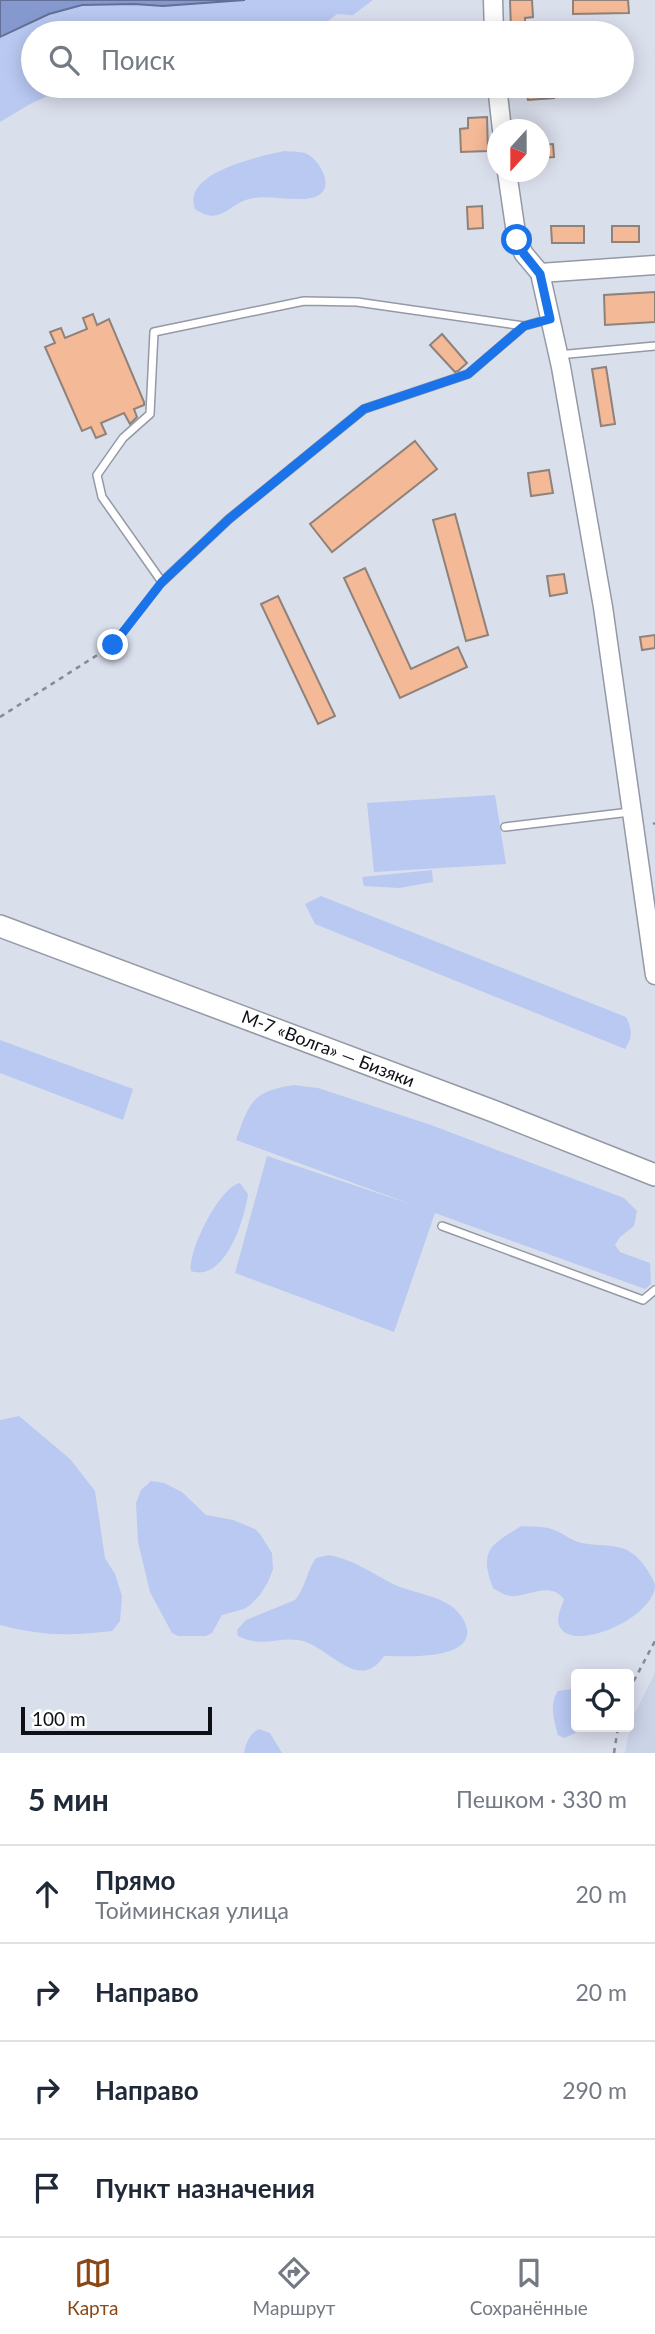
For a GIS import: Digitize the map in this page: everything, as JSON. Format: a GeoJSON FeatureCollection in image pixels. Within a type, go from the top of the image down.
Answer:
{"type":"FeatureCollection","features":[{"type":"Feature","properties":{"kind":"main road","name":"М-7 «Волга» — Бизяки"},"geometry":{"type":"LineString","coordinates":[[0,926],[493,1111],[655,1175]]}},
{"type":"Feature","properties":{"kind":"street"},"geometry":{"type":"LineString","coordinates":[[493,0],[494,21]]}},
{"type":"Feature","properties":{"kind":"street"},"geometry":{"type":"LineString","coordinates":[[498,98],[501,119]]}},
{"type":"Feature","properties":{"kind":"street"},"geometry":{"type":"LineString","coordinates":[[508,182],[517,240],[540,274],[558,355],[603,607],[655,975]]}},
{"type":"Feature","properties":{"kind":"street"},"geometry":{"type":"LineString","coordinates":[[540,274],[655,265]]}},
{"type":"Feature","properties":{"kind":"lane"},"geometry":{"type":"LineString","coordinates":[[524,326],[468,374],[364,409],[229,519],[162,582],[102,498],[97,475],[122,438],[150,414],[154,332],[304,301],[357,302],[524,326],[550,319]]}},
{"type":"Feature","properties":{"kind":"lane"},"geometry":{"type":"LineString","coordinates":[[558,355],[655,346]]}},
{"type":"Feature","properties":{"kind":"lane"},"geometry":{"type":"LineString","coordinates":[[505,827],[633,812]]}},
{"type":"Feature","properties":{"kind":"lane"},"geometry":{"type":"LineString","coordinates":[[442,1226],[643,1300],[655,1290]]}},
{"type":"Feature","properties":{"kind":"path"},"geometry":{"type":"LineString","coordinates":[[0,717],[113,645],[162,582]]}},
{"type":"Feature","properties":{"kind":"path"},"geometry":{"type":"LineString","coordinates":[[634,1681],[655,1641]]}},
{"type":"Feature","properties":{"kind":"path"},"geometry":{"type":"LineString","coordinates":[[614,1753],[617,1732]]}},
{"type":"Feature","properties":{"kind":"shaded area"},"geometry":{"type":"Polygon","coordinates":[[[0,0],[245,0],[163,6],[82,5],[34,21],[21,21],[21,27],[0,37],[0,0]]]}},
{"type":"Feature","properties":{"kind":"shaded area"},"geometry":{"type":"Polygon","coordinates":[[[246,0],[373,0],[353,15],[337,14],[328,21],[34,21],[82,5],[163,6],[246,0]]]}},
{"type":"Feature","properties":{"kind":"shaded area"},"geometry":{"type":"Polygon","coordinates":[[[21,27],[21,98],[43,98],[0,122],[0,37],[21,27]]]}},
{"type":"Feature","properties":{"kind":"shaded area"},"geometry":{"type":"Polygon","coordinates":[[[285,151],[305,153],[316,161],[325,179],[324,191],[313,198],[305,199],[261,197],[245,200],[219,215],[212,216],[195,209],[194,196],[200,185],[211,176],[242,162],[285,151]]]}},
{"type":"Feature","properties":{"kind":"shaded area"},"geometry":{"type":"Polygon","coordinates":[[[495,795],[506,864],[374,872],[367,803],[495,795]]]}},
{"type":"Feature","properties":{"kind":"shaded area"},"geometry":{"type":"Polygon","coordinates":[[[432,870],[433,882],[399,888],[364,886],[362,877],[432,870]]]}},
{"type":"Feature","properties":{"kind":"shaded area"},"geometry":{"type":"Polygon","coordinates":[[[321,896],[626,1017],[631,1033],[628,1045],[625,1049],[315,924],[305,904],[321,896]]]}},
{"type":"Feature","properties":{"kind":"shaded area"},"geometry":{"type":"Polygon","coordinates":[[[0,1040],[133,1089],[123,1120],[0,1073],[0,1040]]]}},
{"type":"Feature","properties":{"kind":"shaded area"},"geometry":{"type":"Polygon","coordinates":[[[294,1085],[318,1088],[431,1125],[624,1198],[637,1211],[634,1226],[620,1237],[615,1245],[620,1252],[650,1263],[651,1284],[645,1289],[435,1213],[394,1332],[235,1273],[267,1156],[413,1205],[236,1140],[254,1101],[269,1091],[294,1085]]]}},
{"type":"Feature","properties":{"kind":"shaded area"},"geometry":{"type":"Polygon","coordinates":[[[240,1183],[248,1194],[243,1218],[231,1246],[214,1267],[203,1272],[191,1271],[194,1250],[206,1221],[223,1195],[240,1183]]]}},
{"type":"Feature","properties":{"kind":"shaded area"},"geometry":{"type":"Polygon","coordinates":[[[19,1416],[70,1459],[95,1491],[105,1558],[115,1574],[122,1596],[120,1621],[112,1631],[56,1634],[0,1625],[0,1420],[19,1416]]]}},
{"type":"Feature","properties":{"kind":"shaded area"},"geometry":{"type":"Polygon","coordinates":[[[151,1481],[164,1483],[182,1492],[206,1515],[233,1520],[255,1529],[272,1553],[273,1569],[260,1595],[244,1609],[222,1615],[212,1633],[206,1636],[178,1636],[172,1633],[150,1592],[138,1542],[136,1503],[141,1490],[151,1481]]]}},
{"type":"Feature","properties":{"kind":"shaded area"},"geometry":{"type":"Polygon","coordinates":[[[521,1526],[548,1528],[578,1542],[614,1546],[629,1551],[641,1561],[653,1579],[655,1585],[651,1597],[642,1609],[611,1629],[579,1636],[566,1633],[558,1622],[564,1599],[559,1594],[547,1590],[512,1596],[493,1588],[487,1565],[488,1556],[495,1544],[521,1526]]]}},
{"type":"Feature","properties":{"kind":"shaded area"},"geometry":{"type":"Polygon","coordinates":[[[329,1555],[354,1563],[400,1587],[448,1604],[464,1622],[467,1629],[466,1639],[459,1647],[434,1655],[384,1656],[374,1667],[364,1671],[342,1664],[309,1643],[298,1640],[261,1642],[238,1636],[237,1630],[246,1620],[295,1600],[316,1558],[329,1555]]]}},
{"type":"Feature","properties":{"kind":"shaded area"},"geometry":{"type":"Polygon","coordinates":[[[655,1673],[655,1753],[625,1753],[629,1732],[634,1732],[634,1715],[655,1673]]]}},
{"type":"Feature","properties":{"kind":"shaded area"},"geometry":{"type":"Polygon","coordinates":[[[571,1689],[571,1732],[578,1732],[564,1738],[558,1735],[553,1713],[558,1691],[571,1689]]]}},
{"type":"Feature","properties":{"kind":"shaded area"},"geometry":{"type":"Polygon","coordinates":[[[259,1729],[270,1733],[282,1753],[244,1753],[248,1739],[259,1729]]]}},
{"type":"Feature","properties":{"kind":"building"},"geometry":{"type":"Polygon","coordinates":[[[510,0],[532,0],[533,17],[525,18],[525,21],[511,21],[510,0]]]}},
{"type":"Feature","properties":{"kind":"building"},"geometry":{"type":"Polygon","coordinates":[[[573,0],[628,0],[629,13],[573,14],[573,0]]]}},
{"type":"Feature","properties":{"kind":"building"},"geometry":{"type":"Polygon","coordinates":[[[487,117],[487,151],[461,152],[460,129],[468,128],[468,118],[487,117]]]}},
{"type":"Feature","properties":{"kind":"building"},"geometry":{"type":"Polygon","coordinates":[[[550,144],[553,144],[554,157],[550,157],[550,144]]]}},
{"type":"Feature","properties":{"kind":"building"},"geometry":{"type":"Polygon","coordinates":[[[482,206],[483,228],[468,229],[467,207],[482,206]]]}},
{"type":"Feature","properties":{"kind":"building"},"geometry":{"type":"Polygon","coordinates":[[[551,226],[584,226],[584,243],[552,243],[551,226]]]}},
{"type":"Feature","properties":{"kind":"building"},"geometry":{"type":"Polygon","coordinates":[[[612,226],[639,226],[639,242],[612,242],[612,226]]]}},
{"type":"Feature","properties":{"kind":"building"},"geometry":{"type":"Polygon","coordinates":[[[655,292],[655,322],[605,325],[604,295],[655,292]]]}},
{"type":"Feature","properties":{"kind":"building"},"geometry":{"type":"Polygon","coordinates":[[[93,314],[97,325],[109,319],[144,402],[144,405],[134,409],[137,417],[130,424],[124,413],[101,423],[106,434],[96,438],[91,427],[82,431],[45,347],[55,343],[50,332],[61,328],[65,338],[87,329],[83,318],[93,314]]]}},
{"type":"Feature","properties":{"kind":"building"},"geometry":{"type":"Polygon","coordinates":[[[442,334],[467,363],[458,371],[455,372],[430,345],[442,334]]]}},
{"type":"Feature","properties":{"kind":"building"},"geometry":{"type":"Polygon","coordinates":[[[606,367],[615,424],[601,426],[592,369],[606,367]]]}},
{"type":"Feature","properties":{"kind":"building"},"geometry":{"type":"Polygon","coordinates":[[[415,441],[437,469],[332,552],[310,524],[415,441]]]}},
{"type":"Feature","properties":{"kind":"building"},"geometry":{"type":"Polygon","coordinates":[[[549,470],[553,493],[531,496],[528,473],[549,470]]]}},
{"type":"Feature","properties":{"kind":"building"},"geometry":{"type":"Polygon","coordinates":[[[455,514],[488,635],[466,641],[433,520],[455,514]]]}},
{"type":"Feature","properties":{"kind":"building"},"geometry":{"type":"Polygon","coordinates":[[[365,568],[411,669],[458,647],[467,667],[400,698],[344,578],[365,568]]]}},
{"type":"Feature","properties":{"kind":"building"},"geometry":{"type":"Polygon","coordinates":[[[564,574],[567,593],[550,596],[547,576],[564,574]]]}},
{"type":"Feature","properties":{"kind":"building"},"geometry":{"type":"Polygon","coordinates":[[[278,596],[335,716],[318,724],[261,604],[278,596]]]}},
{"type":"Feature","properties":{"kind":"building"},"geometry":{"type":"Polygon","coordinates":[[[655,635],[655,648],[642,650],[640,637],[655,635]]]}},
{"type":"Feature","properties":{"kind":"route"},"geometry":{"type":"LineString","coordinates":[[113,645],[162,582],[229,519],[364,409],[468,374],[524,326],[550,319],[540,274],[517,240]]}}]}
